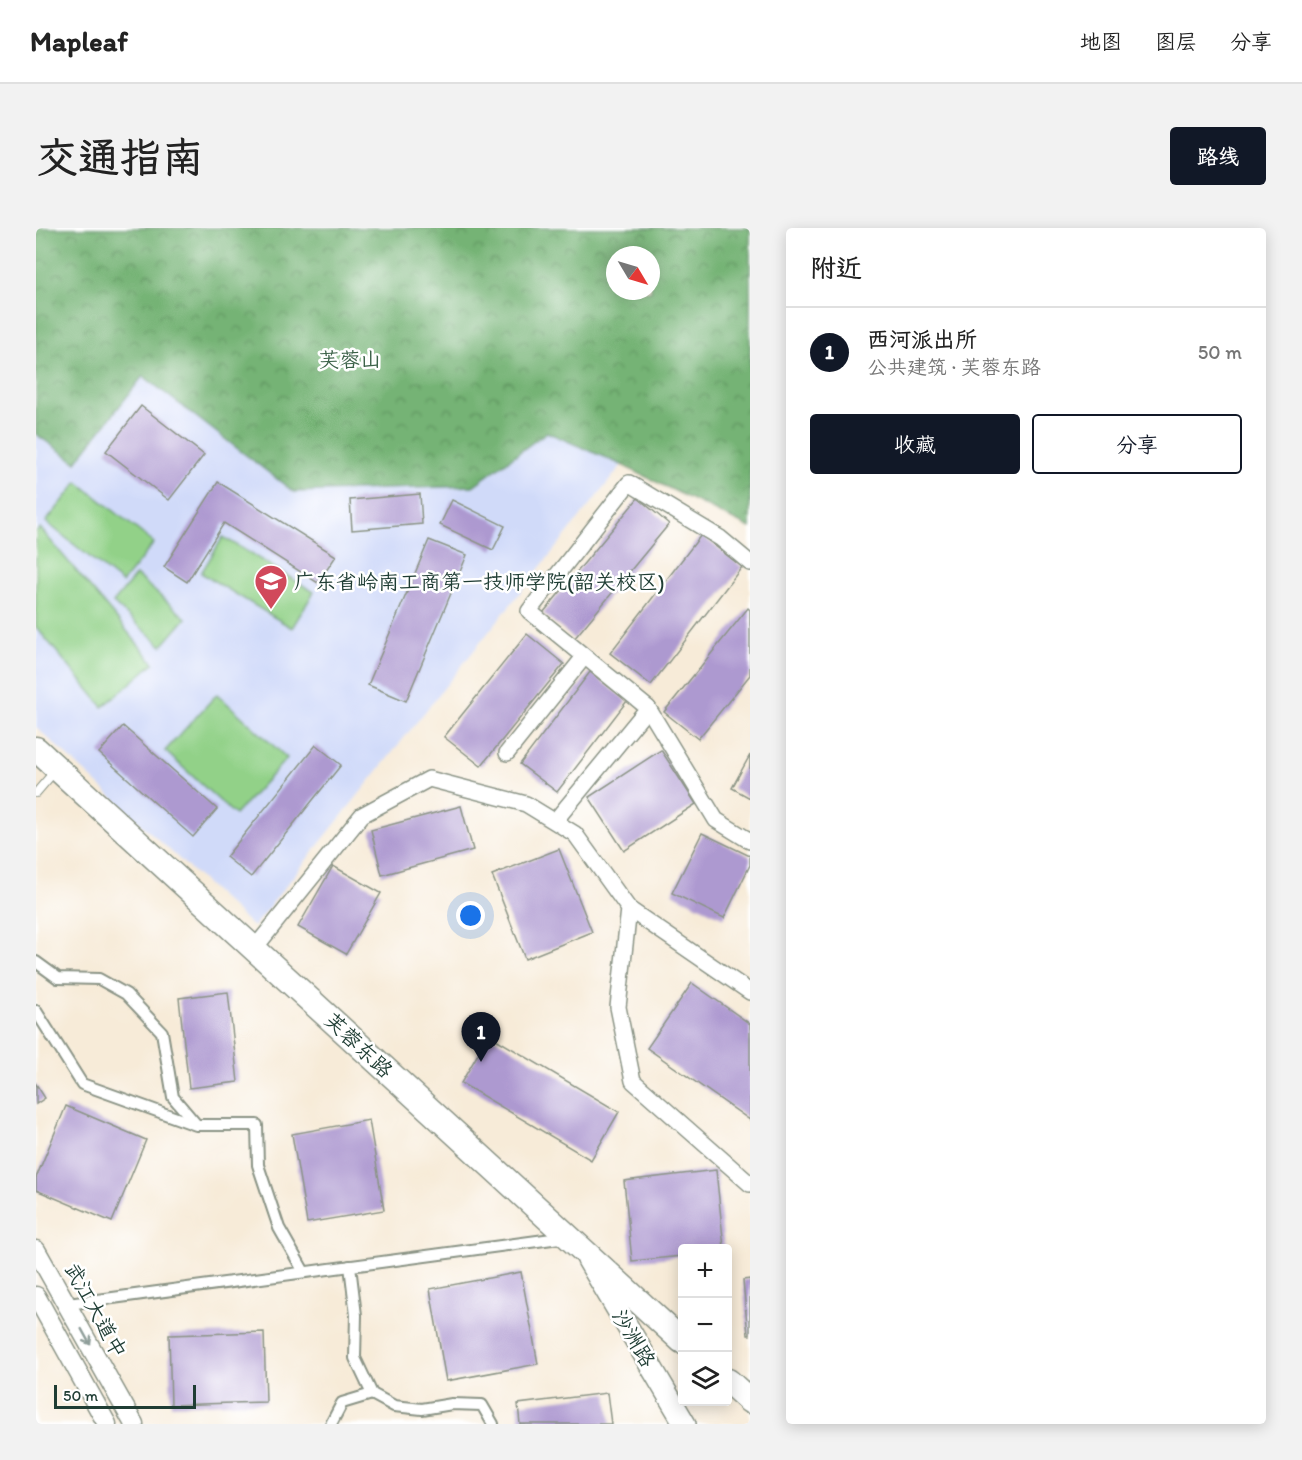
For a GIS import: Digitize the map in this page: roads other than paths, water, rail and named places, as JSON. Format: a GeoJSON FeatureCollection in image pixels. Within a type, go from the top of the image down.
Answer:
{"type":"FeatureCollection","features":[{"type":"Feature","properties":{"kind":"main road","name":"芙蓉东路"},"geometry":{"type":"LineString","coordinates":[[36,749],[678,1337]]}},
{"type":"Feature","properties":{"kind":"main road","name":"沙洲路"},"geometry":{"type":"LineString","coordinates":[[575,1244],[685,1424]]}},
{"type":"Feature","properties":{"kind":"main road"},"geometry":{"type":"LineString","coordinates":[[732,1385],[750,1401]]}},
{"type":"Feature","properties":{"kind":"street"},"geometry":{"type":"LineString","coordinates":[[750,563],[720,538],[629,483],[529,611],[648,708],[716,820],[750,841]]}},
{"type":"Feature","properties":{"kind":"street"},"geometry":{"type":"LineString","coordinates":[[507,753],[584,657]]}},
{"type":"Feature","properties":{"kind":"street"},"geometry":{"type":"LineString","coordinates":[[555,821],[648,708]]}},
{"type":"Feature","properties":{"kind":"street"},"geometry":{"type":"LineString","coordinates":[[254,949],[362,815],[429,779],[526,804],[575,834],[629,909],[750,992]]}},
{"type":"Feature","properties":{"kind":"street"},"geometry":{"type":"LineString","coordinates":[[629,909],[618,1007],[633,1081],[750,1184]]}},
{"type":"Feature","properties":{"kind":"street"},"geometry":{"type":"LineString","coordinates":[[36,962],[57,978],[99,979],[126,994],[162,1032],[173,1097],[196,1125]]}},
{"type":"Feature","properties":{"kind":"street"},"geometry":{"type":"LineString","coordinates":[[36,1011],[82,1084],[196,1125],[257,1125],[258,1165],[279,1228],[304,1272]]}},
{"type":"Feature","properties":{"kind":"street"},"geometry":{"type":"LineString","coordinates":[[68,1304],[350,1266],[575,1244]]}},
{"type":"Feature","properties":{"kind":"street","name":"武江大道中"},"geometry":{"type":"LineString","coordinates":[[36,1250],[134,1424]]}},
{"type":"Feature","properties":{"kind":"street"},"geometry":{"type":"LineString","coordinates":[[350,1266],[356,1316],[355,1358],[372,1394],[394,1406],[422,1408],[452,1404],[482,1405],[493,1424]]}},
{"type":"Feature","properties":{"kind":"street"},"geometry":{"type":"LineString","coordinates":[[36,1296],[107,1424]]}},
{"type":"Feature","properties":{"kind":"street"},"geometry":{"type":"LineString","coordinates":[[331,1424],[342,1403],[372,1394]]}},
{"type":"Feature","properties":{"kind":"lane"},"geometry":{"type":"LineString","coordinates":[[36,793],[57,769]]}},
{"type":"Feature","properties":{"kind":"place","name":"广东省岭南工商第一技师学院(韶关校区)"},"geometry":{"type":"Point","coordinates":[271,610]}},
{"type":"Feature","properties":{"kind":"place","name":"西河派出所"},"geometry":{"type":"Point","coordinates":[481,1062]}},
{"type":"Feature","properties":{"kind":"park label","name":"芙蓉山"},"geometry":{"type":"Point","coordinates":[350,359]}}]}
